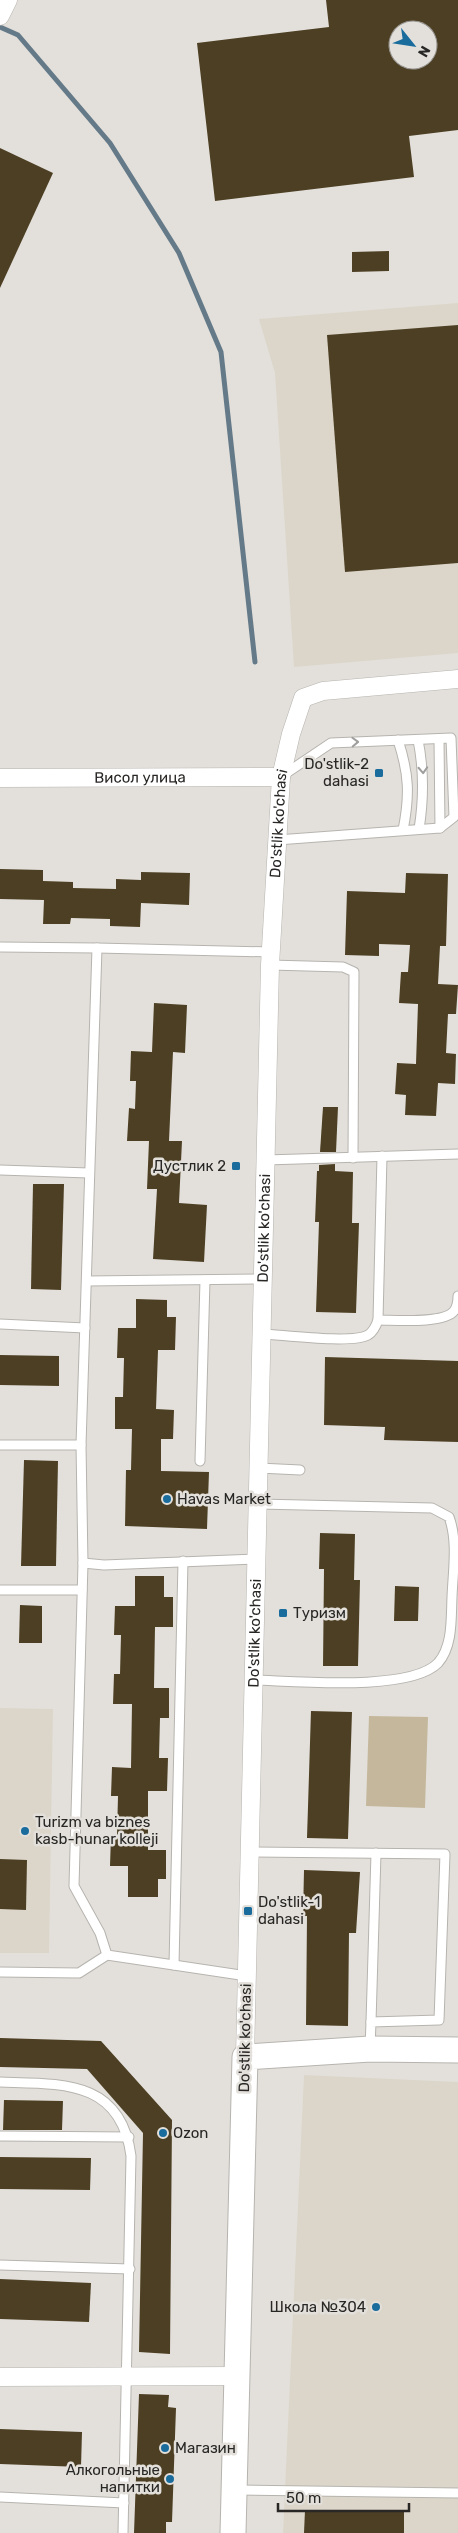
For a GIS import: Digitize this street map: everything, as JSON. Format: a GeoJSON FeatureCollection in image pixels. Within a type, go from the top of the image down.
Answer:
{"type":"FeatureCollection","features":[{"type":"Feature","properties":{"kind":"street"},"geometry":{"type":"LineString","coordinates":[[0,16],[8,0]]}},
{"type":"Feature","properties":{"kind":"street","name":"Do'stlik ko'chasi"},"geometry":{"type":"LineString","coordinates":[[233,2533],[260,1468],[270,959],[281,777],[291,734],[304,698],[323,691],[458,679]]}},
{"type":"Feature","properties":{"kind":"street","name":"Висол улица"},"geometry":{"type":"LineString","coordinates":[[0,778],[281,777]]}},
{"type":"Feature","properties":{"kind":"street"},"geometry":{"type":"LineString","coordinates":[[245,2057],[370,2048],[458,2050]]}},
{"type":"Feature","properties":{"kind":"street"},"geometry":{"type":"LineString","coordinates":[[0,2377],[237,2376]]}},
{"type":"Feature","properties":{"kind":"lane"},"geometry":{"type":"LineString","coordinates":[[277,840],[440,828],[454,817],[451,738],[331,743],[281,777]]}},
{"type":"Feature","properties":{"kind":"lane"},"geometry":{"type":"LineString","coordinates":[[439,739],[440,828]]}},
{"type":"Feature","properties":{"kind":"lane"},"geometry":{"type":"LineString","coordinates":[[398,740],[407,769],[408,806],[403,830]]}},
{"type":"Feature","properties":{"kind":"lane"},"geometry":{"type":"LineString","coordinates":[[418,740],[423,764],[424,801],[419,829]]}},
{"type":"Feature","properties":{"kind":"lane"},"geometry":{"type":"LineString","coordinates":[[0,947],[97,948],[270,959],[343,967],[354,972],[353,1158]]}},
{"type":"Feature","properties":{"kind":"lane"},"geometry":{"type":"LineString","coordinates":[[97,948],[89,1173],[88,1281],[81,1445],[83,1563],[74,1886],[100,1933],[107,1955]]}},
{"type":"Feature","properties":{"kind":"lane"},"geometry":{"type":"LineString","coordinates":[[266,1160],[458,1154]]}},
{"type":"Feature","properties":{"kind":"lane"},"geometry":{"type":"LineString","coordinates":[[263,1334],[347,1339],[362,1338],[370,1334],[378,1320],[382,1156]]}},
{"type":"Feature","properties":{"kind":"lane"},"geometry":{"type":"LineString","coordinates":[[0,1170],[89,1173]]}},
{"type":"Feature","properties":{"kind":"lane"},"geometry":{"type":"LineString","coordinates":[[88,1281],[264,1279]]}},
{"type":"Feature","properties":{"kind":"lane"},"geometry":{"type":"LineString","coordinates":[[200,1461],[205,1280]]}},
{"type":"Feature","properties":{"kind":"lane"},"geometry":{"type":"LineString","coordinates":[[378,1320],[434,1319],[447,1316],[454,1311],[458,1296]]}},
{"type":"Feature","properties":{"kind":"lane"},"geometry":{"type":"LineString","coordinates":[[0,1324],[85,1328]]}},
{"type":"Feature","properties":{"kind":"lane"},"geometry":{"type":"LineString","coordinates":[[0,1445],[81,1445]]}},
{"type":"Feature","properties":{"kind":"lane"},"geometry":{"type":"LineString","coordinates":[[260,1468],[300,1470]]}},
{"type":"Feature","properties":{"kind":"lane"},"geometry":{"type":"LineString","coordinates":[[254,1680],[375,1683],[420,1673],[437,1664],[445,1652],[450,1636],[455,1549],[453,1527],[449,1517],[432,1508],[258,1504]]}},
{"type":"Feature","properties":{"kind":"lane"},"geometry":{"type":"LineString","coordinates":[[83,1563],[257,1559]]}},
{"type":"Feature","properties":{"kind":"lane"},"geometry":{"type":"LineString","coordinates":[[174,1965],[183,1562]]}},
{"type":"Feature","properties":{"kind":"lane"},"geometry":{"type":"LineString","coordinates":[[0,1590],[82,1590]]}},
{"type":"Feature","properties":{"kind":"lane"},"geometry":{"type":"LineString","coordinates":[[250,1852],[446,1854],[439,2020],[371,2022]]}},
{"type":"Feature","properties":{"kind":"lane"},"geometry":{"type":"LineString","coordinates":[[370,2048],[376,1853]]}},
{"type":"Feature","properties":{"kind":"lane"},"geometry":{"type":"LineString","coordinates":[[0,1972],[79,1973],[107,1955],[247,1976]]}},
{"type":"Feature","properties":{"kind":"lane"},"geometry":{"type":"LineString","coordinates":[[0,2082],[68,2085],[90,2092],[111,2108],[123,2122],[129,2138],[131,2156],[130,2268],[123,2533]]}},
{"type":"Feature","properties":{"kind":"lane"},"geometry":{"type":"LineString","coordinates":[[0,2136],[129,2138]]}},
{"type":"Feature","properties":{"kind":"lane"},"geometry":{"type":"LineString","coordinates":[[0,2264],[130,2268]]}},
{"type":"Feature","properties":{"kind":"lane"},"geometry":{"type":"LineString","coordinates":[[234,2490],[457,2495]]}},
{"type":"Feature","properties":{"kind":"lane"},"geometry":{"type":"LineString","coordinates":[[0,2497],[124,2503]]}},
{"type":"Feature","properties":{"kind":"shaded area"},"geometry":{"type":"Polygon","coordinates":[[[458,303],[458,653],[294,667],[275,373],[259,319],[458,303]]]}},
{"type":"Feature","properties":{"kind":"shaded area","name":"Turizm va biznes kasb-hunar kolleji"},"geometry":{"type":"Polygon","coordinates":[[[0,1708],[53,1709],[49,1953],[0,1953],[0,1708]]]}},
{"type":"Feature","properties":{"kind":"shaded area"},"geometry":{"type":"Polygon","coordinates":[[[369,1716],[428,1717],[425,1808],[366,1806],[369,1716]]]}},
{"type":"Feature","properties":{"kind":"shaded area","name":"Школа №304"},"geometry":{"type":"Polygon","coordinates":[[[304,2075],[458,2082],[458,2533],[283,2533],[304,2075]]]}},
{"type":"Feature","properties":{"kind":"building"},"geometry":{"type":"Polygon","coordinates":[[[326,0],[458,0],[458,130],[409,136],[414,177],[215,201],[197,43],[329,27],[326,0]]]}},
{"type":"Feature","properties":{"kind":"building"},"geometry":{"type":"Polygon","coordinates":[[[0,148],[53,173],[0,288],[0,148]]]}},
{"type":"Feature","properties":{"kind":"building"},"geometry":{"type":"Polygon","coordinates":[[[389,251],[389,271],[352,272],[352,252],[389,251]]]}},
{"type":"Feature","properties":{"kind":"building"},"geometry":{"type":"Polygon","coordinates":[[[458,325],[458,563],[345,572],[327,335],[458,325]]]}},
{"type":"Feature","properties":{"kind":"building"},"geometry":{"type":"Polygon","coordinates":[[[0,869],[43,870],[43,881],[73,882],[73,888],[116,889],[116,879],[141,880],[141,872],[190,873],[189,905],[141,903],[140,927],[110,926],[110,919],[71,918],[70,924],[43,924],[44,900],[0,899],[0,869]]]}},
{"type":"Feature","properties":{"kind":"building"},"geometry":{"type":"Polygon","coordinates":[[[406,873],[448,874],[446,946],[440,946],[438,984],[458,985],[456,1014],[448,1014],[446,1053],[456,1054],[455,1084],[438,1083],[436,1116],[405,1115],[406,1095],[395,1094],[397,1063],[416,1064],[418,1004],[399,1003],[401,972],[408,972],[410,945],[379,944],[379,956],[345,955],[347,891],[405,893],[406,873]]]}},
{"type":"Feature","properties":{"kind":"building"},"geometry":{"type":"Polygon","coordinates":[[[154,1003],[187,1005],[185,1053],[173,1052],[169,1141],[182,1141],[179,1203],[207,1205],[204,1262],[153,1259],[157,1189],[147,1189],[149,1141],[127,1141],[129,1108],[135,1109],[136,1081],[130,1081],[131,1051],[152,1052],[154,1003]]]}},
{"type":"Feature","properties":{"kind":"building"},"geometry":{"type":"Polygon","coordinates":[[[323,1107],[338,1107],[336,1152],[320,1152],[323,1107]]]}},
{"type":"Feature","properties":{"kind":"building"},"geometry":{"type":"Polygon","coordinates":[[[335,1164],[335,1171],[353,1172],[352,1223],[359,1223],[356,1313],[316,1312],[319,1222],[315,1222],[317,1171],[319,1171],[319,1165],[335,1164]]]}},
{"type":"Feature","properties":{"kind":"building"},"geometry":{"type":"Polygon","coordinates":[[[33,1184],[64,1184],[61,1290],[31,1289],[33,1184]]]}},
{"type":"Feature","properties":{"kind":"building"},"geometry":{"type":"Polygon","coordinates":[[[136,1299],[167,1300],[167,1317],[176,1317],[175,1350],[158,1350],[156,1409],[174,1410],[173,1439],[161,1439],[161,1471],[209,1472],[207,1529],[125,1526],[126,1470],[131,1470],[132,1429],[115,1429],[115,1397],[123,1397],[124,1358],[117,1358],[118,1328],[136,1328],[136,1299]]]}},
{"type":"Feature","properties":{"kind":"building"},"geometry":{"type":"Polygon","coordinates":[[[0,1355],[59,1356],[59,1386],[0,1385],[0,1355]]]}},
{"type":"Feature","properties":{"kind":"building"},"geometry":{"type":"Polygon","coordinates":[[[325,1357],[458,1361],[458,1442],[384,1440],[385,1427],[324,1425],[325,1357]]]}},
{"type":"Feature","properties":{"kind":"building"},"geometry":{"type":"Polygon","coordinates":[[[24,1460],[58,1461],[56,1566],[21,1566],[24,1460]]]}},
{"type":"Feature","properties":{"kind":"building"},"geometry":{"type":"Polygon","coordinates":[[[320,1533],[355,1534],[354,1580],[360,1580],[358,1666],[323,1666],[324,1569],[319,1569],[320,1533]]]}},
{"type":"Feature","properties":{"kind":"building"},"geometry":{"type":"Polygon","coordinates":[[[135,1576],[164,1576],[164,1597],[173,1597],[173,1627],[155,1627],[154,1688],[169,1688],[169,1718],[160,1718],[159,1758],[168,1758],[167,1791],[148,1791],[148,1850],[166,1850],[166,1879],[158,1879],[158,1897],[128,1897],[128,1866],[110,1866],[111,1835],[117,1835],[118,1796],[111,1796],[112,1767],[131,1768],[132,1704],[113,1704],[114,1674],[120,1674],[121,1635],[114,1635],[115,1606],[135,1606],[135,1576]]]}},
{"type":"Feature","properties":{"kind":"building"},"geometry":{"type":"Polygon","coordinates":[[[395,1586],[419,1587],[418,1621],[394,1621],[395,1586]]]}},
{"type":"Feature","properties":{"kind":"building"},"geometry":{"type":"Polygon","coordinates":[[[20,1605],[42,1606],[42,1643],[19,1643],[20,1605]]]}},
{"type":"Feature","properties":{"kind":"building"},"geometry":{"type":"Polygon","coordinates":[[[311,1711],[352,1712],[348,1839],[307,1838],[311,1711]]]}},
{"type":"Feature","properties":{"kind":"building"},"geometry":{"type":"Polygon","coordinates":[[[0,1859],[27,1860],[26,1910],[0,1909],[0,1859]]]}},
{"type":"Feature","properties":{"kind":"building"},"geometry":{"type":"Polygon","coordinates":[[[304,1870],[360,1872],[356,1933],[349,1933],[348,2026],[306,2025],[307,1916],[303,1916],[304,1870]]]}},
{"type":"Feature","properties":{"kind":"building"},"geometry":{"type":"Polygon","coordinates":[[[0,2038],[101,2041],[172,2120],[170,2354],[139,2352],[143,2133],[87,2069],[0,2067],[0,2038]]]}},
{"type":"Feature","properties":{"kind":"building"},"geometry":{"type":"Polygon","coordinates":[[[4,2100],[63,2101],[62,2130],[3,2130],[4,2100]]]}},
{"type":"Feature","properties":{"kind":"building"},"geometry":{"type":"Polygon","coordinates":[[[0,2157],[91,2158],[90,2190],[0,2189],[0,2157]]]}},
{"type":"Feature","properties":{"kind":"building"},"geometry":{"type":"Polygon","coordinates":[[[0,2279],[91,2283],[89,2322],[0,2319],[0,2279]]]}},
{"type":"Feature","properties":{"kind":"building"},"geometry":{"type":"Polygon","coordinates":[[[139,2394],[169,2395],[168,2407],[176,2408],[172,2522],[166,2522],[166,2533],[134,2533],[139,2394]]]}},
{"type":"Feature","properties":{"kind":"building"},"geometry":{"type":"Polygon","coordinates":[[[0,2429],[82,2432],[81,2467],[0,2464],[0,2429]]]}},
{"type":"Feature","properties":{"kind":"building"},"geometry":{"type":"Polygon","coordinates":[[[305,2510],[404,2510],[404,2533],[304,2533],[305,2510]]]}},
{"type":"Feature","properties":{"kind":"waterway"},"geometry":{"type":"LineString","coordinates":[[0,27],[18,35],[110,143],[179,253],[221,352],[255,662]]}},
{"type":"Feature","properties":{"kind":"place","name":"Do'stlik-2 dahasi"},"geometry":{"type":"Point","coordinates":[379,773]}},
{"type":"Feature","properties":{"kind":"place","name":"Дустлик 2"},"geometry":{"type":"Point","coordinates":[236,1166]}},
{"type":"Feature","properties":{"kind":"place","name":"Havas Market"},"geometry":{"type":"Point","coordinates":[167,1499]}},
{"type":"Feature","properties":{"kind":"place","name":"Туризм"},"geometry":{"type":"Point","coordinates":[283,1613]}},
{"type":"Feature","properties":{"kind":"place","name":"Turizm va biznes kasb-hunar kolleji"},"geometry":{"type":"Point","coordinates":[25,1831]}},
{"type":"Feature","properties":{"kind":"place","name":"Do'stlik-1 dahasi"},"geometry":{"type":"Point","coordinates":[248,1911]}},
{"type":"Feature","properties":{"kind":"place","name":"Ozon"},"geometry":{"type":"Point","coordinates":[163,2133]}},
{"type":"Feature","properties":{"kind":"place","name":"Школа №304"},"geometry":{"type":"Point","coordinates":[376,2307]}},
{"type":"Feature","properties":{"kind":"place","name":"Магазин"},"geometry":{"type":"Point","coordinates":[165,2448]}},
{"type":"Feature","properties":{"kind":"place","name":"Алкогольные напитки"},"geometry":{"type":"Point","coordinates":[170,2479]}}]}
